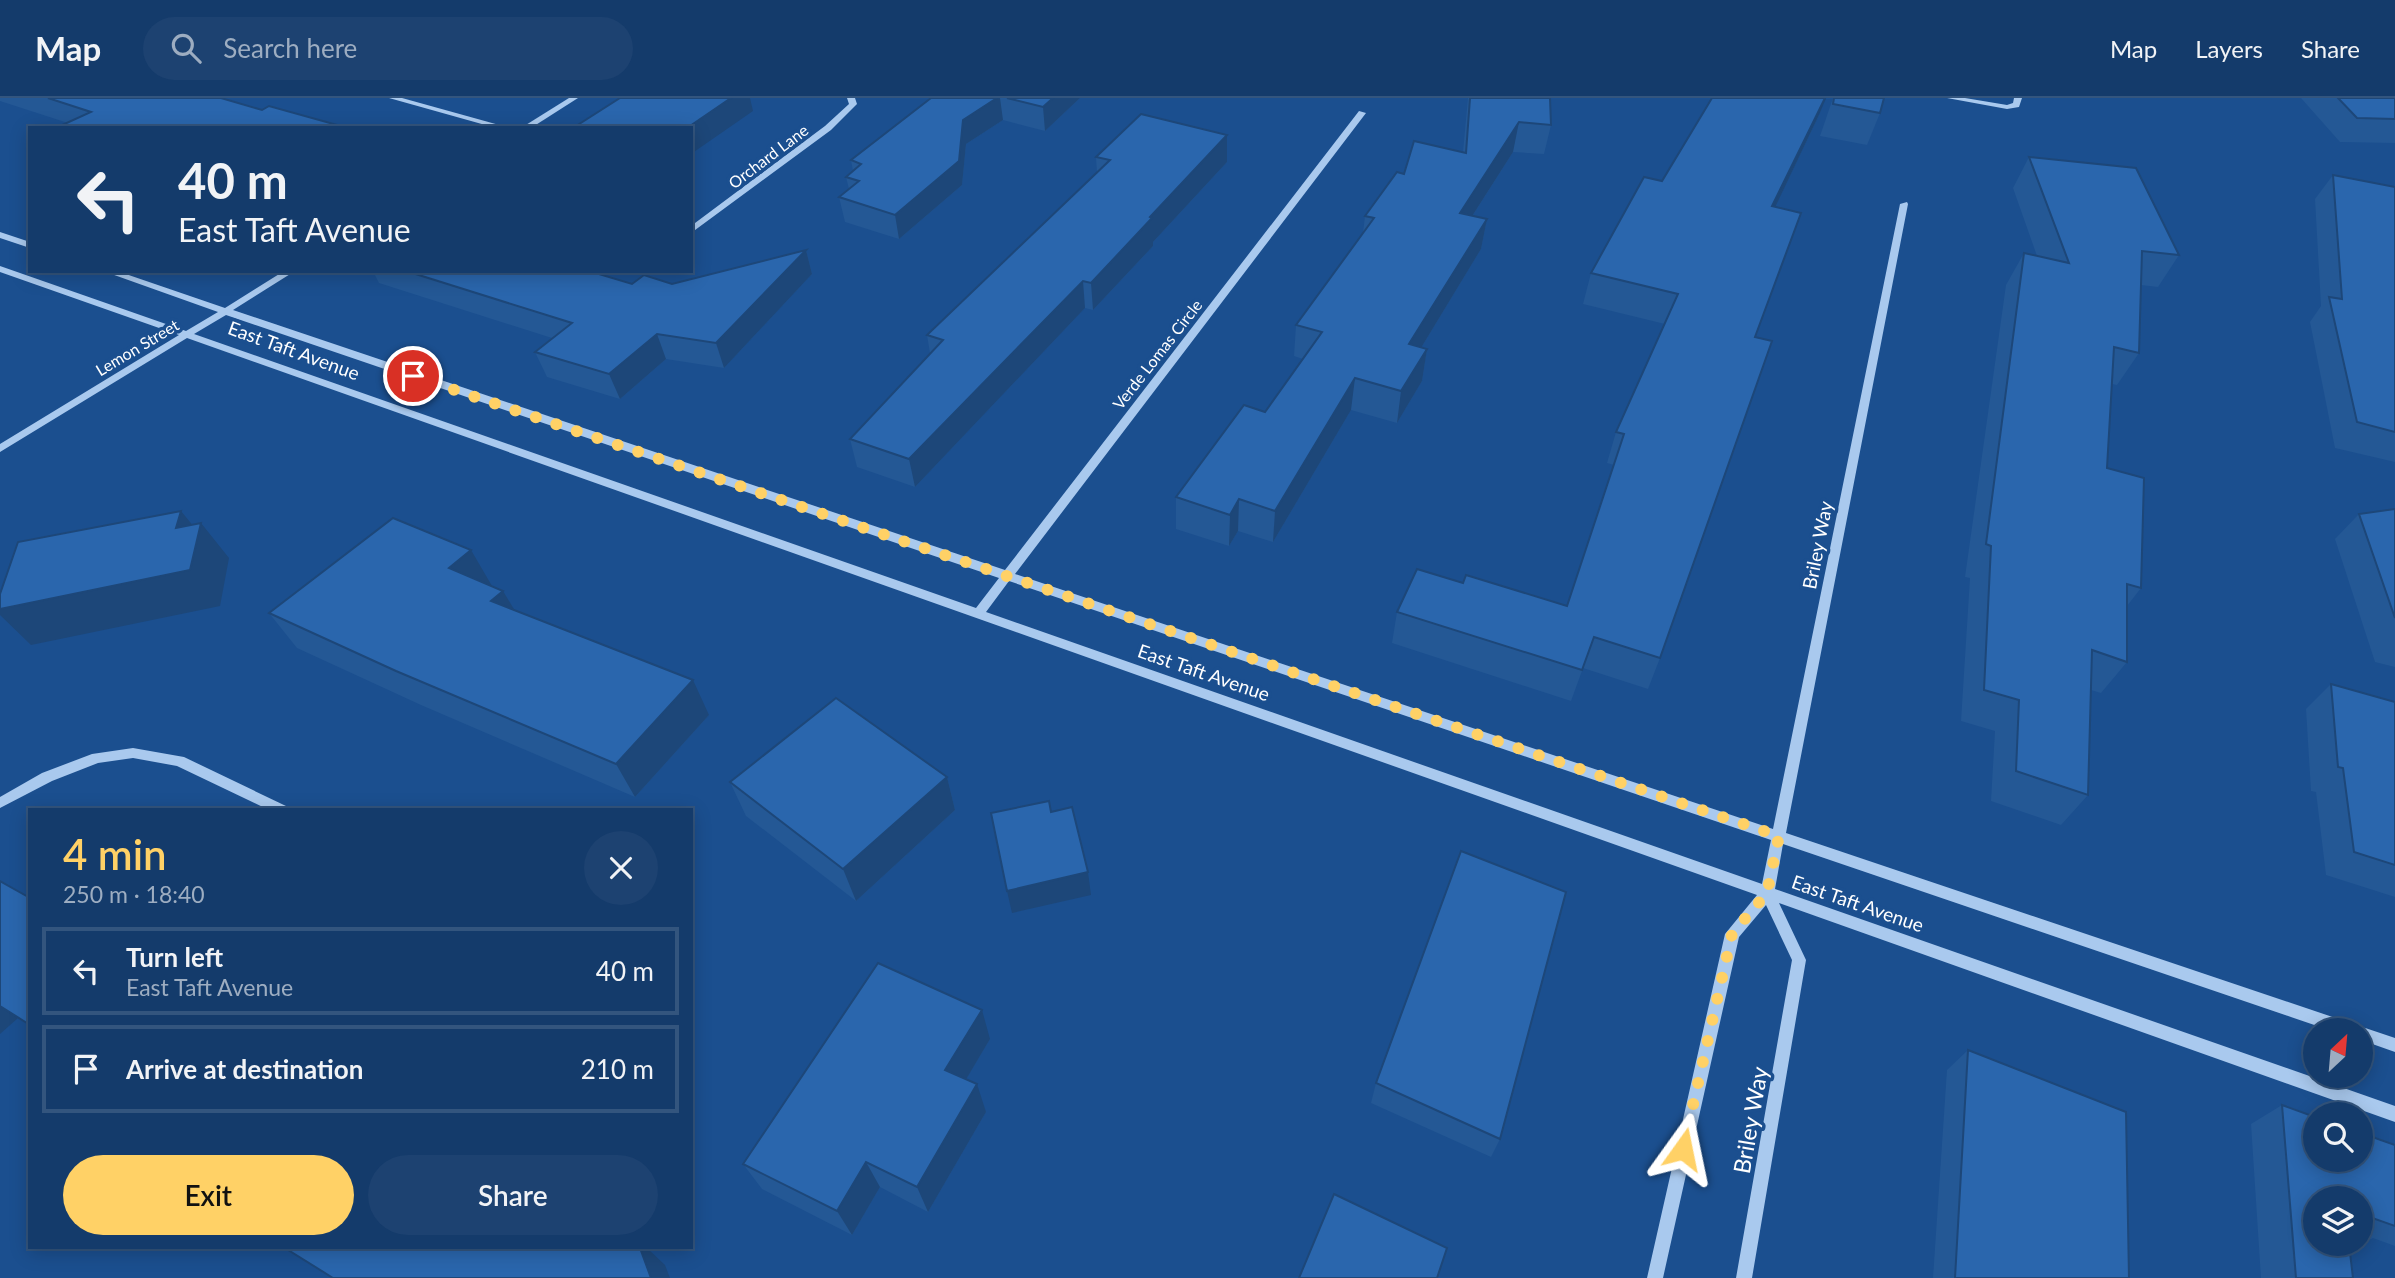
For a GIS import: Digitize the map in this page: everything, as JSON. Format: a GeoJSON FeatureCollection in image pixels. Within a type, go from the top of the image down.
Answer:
{"type":"FeatureCollection","features":[{"type":"Feature","properties":{"kind":"street"},"geometry":{"type":"LineString","coordinates":[[393,98],[498,126]]}},
{"type":"Feature","properties":{"kind":"street"},"geometry":{"type":"LineString","coordinates":[[528,126],[574,98]]}},
{"type":"Feature","properties":{"kind":"street","name":"Orchard Lane"},"geometry":{"type":"LineString","coordinates":[[693,229],[828,128],[853,104],[851,98]]}},
{"type":"Feature","properties":{"kind":"street"},"geometry":{"type":"LineString","coordinates":[[1951,98],[2007,107],[2016,105],[2018,98]]}},
{"type":"Feature","properties":{"kind":"street","name":"Verde Lomas Circle"},"geometry":{"type":"LineString","coordinates":[[977,615],[1362,113]]}},
{"type":"Feature","properties":{"kind":"street","name":"Briley Way"},"geometry":{"type":"LineString","coordinates":[[1655,1278],[1732,934],[1767,893],[1904,204]]}},
{"type":"Feature","properties":{"kind":"street"},"geometry":{"type":"LineString","coordinates":[[0,235],[28,244]]}},
{"type":"Feature","properties":{"kind":"street","name":"East Taft Avenue"},"geometry":{"type":"LineString","coordinates":[[0,269],[2395,1114]]}},
{"type":"Feature","properties":{"kind":"street","name":"East Taft Avenue"},"geometry":{"type":"LineString","coordinates":[[113,273],[2315,1018]]}},
{"type":"Feature","properties":{"kind":"street","name":"Lemon Street"},"geometry":{"type":"LineString","coordinates":[[0,449],[287,273]]}},
{"type":"Feature","properties":{"kind":"street"},"geometry":{"type":"LineString","coordinates":[[0,803],[47,776],[97,758],[134,753],[179,761],[277,808]]}},
{"type":"Feature","properties":{"kind":"street","name":"Briley Way"},"geometry":{"type":"LineString","coordinates":[[1744,1278],[1799,960],[1767,893]]}},
{"type":"Feature","properties":{"kind":"street"},"geometry":{"type":"LineString","coordinates":[[2373,1037],[2395,1045]]}},
{"type":"Feature","properties":{"kind":"building"},"geometry":{"type":"Polygon","coordinates":[[[48,98],[221,98],[262,110],[269,106],[341,126],[60,126],[91,112],[48,98]]]}},
{"type":"Feature","properties":{"kind":"building"},"geometry":{"type":"Polygon","coordinates":[[[620,98],[731,98],[690,126],[576,126],[620,98]]]}},
{"type":"Feature","properties":{"kind":"building"},"geometry":{"type":"Polygon","coordinates":[[[931,98],[997,98],[963,120],[959,161],[895,215],[839,197],[859,181],[846,177],[861,164],[851,160],[931,98]]]}},
{"type":"Feature","properties":{"kind":"building"},"geometry":{"type":"Polygon","coordinates":[[[1007,98],[1053,98],[1043,107],[1007,98]]]}},
{"type":"Feature","properties":{"kind":"building"},"geometry":{"type":"Polygon","coordinates":[[[1470,98],[1550,98],[1551,125],[1519,122],[1460,213],[1487,219],[1409,344],[1427,349],[1401,391],[1355,378],[1275,511],[1239,499],[1230,515],[1176,497],[1244,405],[1265,412],[1322,332],[1296,325],[1374,218],[1365,216],[1397,172],[1404,174],[1414,141],[1466,153],[1470,98]]]}},
{"type":"Feature","properties":{"kind":"building"},"geometry":{"type":"Polygon","coordinates":[[[1712,98],[1825,98],[1772,206],[1801,213],[1755,337],[1772,341],[1660,658],[1594,637],[1582,670],[1397,612],[1417,569],[1463,583],[1466,575],[1567,606],[1624,434],[1616,432],[1678,294],[1591,273],[1644,177],[1662,181],[1712,98]]]}},
{"type":"Feature","properties":{"kind":"building"},"geometry":{"type":"Polygon","coordinates":[[[1834,98],[1884,98],[1880,113],[1833,104],[1834,98]]]}},
{"type":"Feature","properties":{"kind":"building"},"geometry":{"type":"Polygon","coordinates":[[[2338,98],[2395,98],[2395,119],[2357,118],[2338,98]]]}},
{"type":"Feature","properties":{"kind":"building"},"geometry":{"type":"Polygon","coordinates":[[[1141,114],[1227,135],[1091,283],[1083,281],[909,459],[850,439],[943,340],[927,335],[1110,160],[1096,157],[1141,114]]]}},
{"type":"Feature","properties":{"kind":"building"},"geometry":{"type":"Polygon","coordinates":[[[2029,157],[2136,168],[2179,255],[2142,251],[2139,353],[2114,347],[2107,468],[2144,478],[2141,588],[2127,584],[2127,662],[2092,650],[2088,795],[2016,771],[2019,700],[1984,690],[1991,546],[1986,544],[2024,253],[2069,263],[2029,157]]]}},
{"type":"Feature","properties":{"kind":"building"},"geometry":{"type":"Polygon","coordinates":[[[2333,175],[2395,187],[2395,432],[2357,422],[2329,297],[2342,299],[2333,175]]]}},
{"type":"Feature","properties":{"kind":"building"},"geometry":{"type":"Polygon","coordinates":[[[806,250],[716,343],[657,334],[609,374],[535,352],[572,323],[412,273],[596,273],[632,284],[644,275],[672,284],[806,250]]]}},
{"type":"Feature","properties":{"kind":"building"},"geometry":{"type":"Polygon","coordinates":[[[2395,509],[2395,618],[2359,514],[2395,509]]]}},
{"type":"Feature","properties":{"kind":"building"},"geometry":{"type":"Polygon","coordinates":[[[181,511],[176,528],[201,523],[190,570],[0,609],[0,594],[18,542],[181,511]]]}},
{"type":"Feature","properties":{"kind":"building"},"geometry":{"type":"Polygon","coordinates":[[[393,518],[471,550],[449,568],[503,591],[491,601],[693,680],[616,764],[396,671],[269,613],[393,518]]]}},
{"type":"Feature","properties":{"kind":"building"},"geometry":{"type":"Polygon","coordinates":[[[2331,684],[2395,702],[2395,865],[2354,852],[2343,768],[2338,767],[2331,684]]]}},
{"type":"Feature","properties":{"kind":"building"},"geometry":{"type":"Polygon","coordinates":[[[836,698],[947,777],[843,869],[730,782],[836,698]]]}},
{"type":"Feature","properties":{"kind":"building"},"geometry":{"type":"Polygon","coordinates":[[[1049,801],[1051,812],[1072,807],[1088,872],[1007,891],[991,813],[1049,801]]]}},
{"type":"Feature","properties":{"kind":"building"},"geometry":{"type":"Polygon","coordinates":[[[1461,851],[1566,892],[1500,1139],[1376,1083],[1461,851]]]}},
{"type":"Feature","properties":{"kind":"building"},"geometry":{"type":"Polygon","coordinates":[[[0,881],[28,897],[28,1024],[0,1006],[0,881]]]}},
{"type":"Feature","properties":{"kind":"building"},"geometry":{"type":"Polygon","coordinates":[[[878,963],[982,1010],[945,1070],[977,1084],[917,1187],[866,1162],[837,1211],[743,1164],[878,963]]]}},
{"type":"Feature","properties":{"kind":"building"},"geometry":{"type":"Polygon","coordinates":[[[1968,1050],[2126,1112],[2129,1278],[1955,1278],[1968,1050]]]}},
{"type":"Feature","properties":{"kind":"building"},"geometry":{"type":"Polygon","coordinates":[[[2282,1105],[2303,1113],[2303,1172],[2373,1172],[2373,1137],[2395,1145],[2395,1226],[2373,1218],[2373,1186],[2303,1186],[2303,1256],[2350,1256],[2353,1278],[2296,1278],[2282,1105]]]}},
{"type":"Feature","properties":{"kind":"building"},"geometry":{"type":"Polygon","coordinates":[[[1334,1194],[1447,1248],[1437,1278],[1299,1278],[1334,1194]]]}},
{"type":"Feature","properties":{"kind":"building"},"geometry":{"type":"Polygon","coordinates":[[[287,1249],[640,1249],[651,1278],[333,1278],[287,1249]]]}},
{"type":"Feature","properties":{"kind":"route"},"geometry":{"type":"LineString","coordinates":[[413,376],[1779,836],[1767,893],[1732,934],[1683,1149]]}}]}
